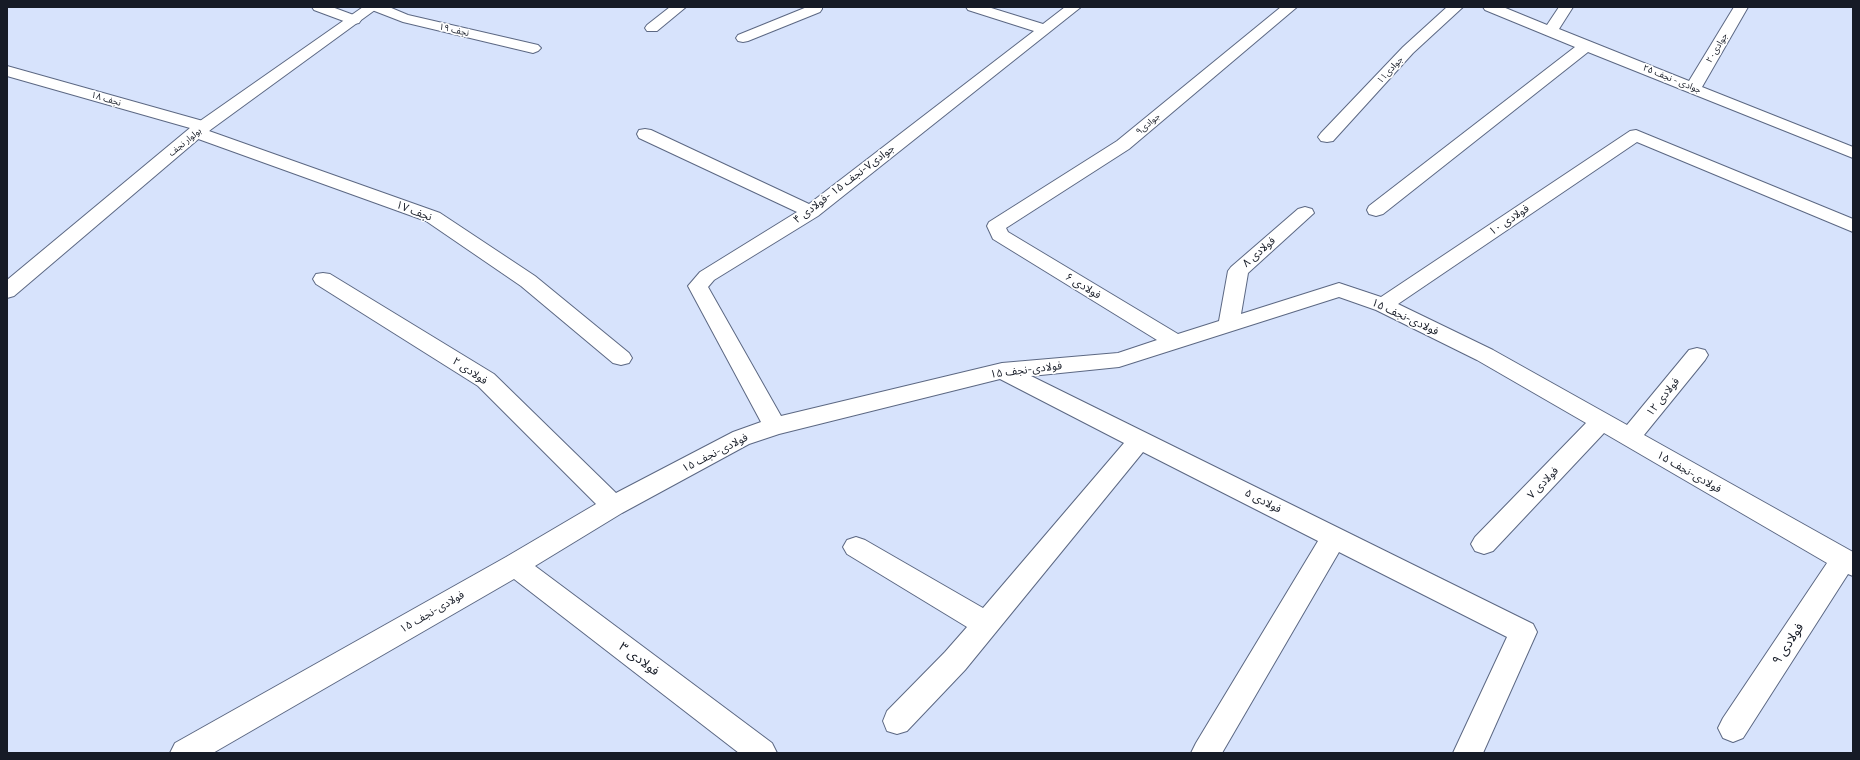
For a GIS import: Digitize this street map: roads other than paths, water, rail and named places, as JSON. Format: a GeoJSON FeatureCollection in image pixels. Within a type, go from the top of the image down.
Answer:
{"type":"FeatureCollection","features":[{"type":"Feature","properties":{"kind":"street"},"geometry":{"type":"LineString","coordinates":[[319,7],[354,20]]}},
{"type":"Feature","properties":{"kind":"street","name":"بولوار نجف"},"geometry":{"type":"LineString","coordinates":[[7,291],[200,130],[372,7]]}},
{"type":"Feature","properties":{"kind":"street","name":"نجف ۱۹"},"geometry":{"type":"LineString","coordinates":[[377,7],[403,18],[533,48]]}},
{"type":"Feature","properties":{"kind":"street"},"geometry":{"type":"LineString","coordinates":[[652,28],[679,7]]}},
{"type":"Feature","properties":{"kind":"street"},"geometry":{"type":"LineString","coordinates":[[744,38],[815,9],[815,7]]}},
{"type":"Feature","properties":{"kind":"street"},"geometry":{"type":"LineString","coordinates":[[973,7],[1045,29]]}},
{"type":"Feature","properties":{"kind":"street","name":"جوادی۷-نجف ۱۵ -فولادی ۴"},"geometry":{"type":"LineString","coordinates":[[775,426],[698,286],[707,276],[811,212],[1074,7]]}},
{"type":"Feature","properties":{"kind":"street","name":"جوادی۹"},"geometry":{"type":"LineString","coordinates":[[996,226],[1123,145],[1290,7]]}},
{"type":"Feature","properties":{"kind":"street","name":"جوادی۱۱"},"geometry":{"type":"LineString","coordinates":[[1327,137],[1408,50],[1456,7]]}},
{"type":"Feature","properties":{"kind":"street","name":"جوادی - نجف ۲۵"},"geometry":{"type":"LineString","coordinates":[[1490,7],[1853,153]]}},
{"type":"Feature","properties":{"kind":"street"},"geometry":{"type":"LineString","coordinates":[[1550,31],[1566,7]]}},
{"type":"Feature","properties":{"kind":"street","name":"جوادی۲۰"},"geometry":{"type":"LineString","coordinates":[[1693,88],[1741,7]]}},
{"type":"Feature","properties":{"kind":"street"},"geometry":{"type":"LineString","coordinates":[[1376,210],[1587,45]]}},
{"type":"Feature","properties":{"kind":"street","name":"نجف ۱۸"},"geometry":{"type":"LineString","coordinates":[[7,71],[200,130]]}},
{"type":"Feature","properties":{"kind":"street","name":"نجف ۱۷"},"geometry":{"type":"LineString","coordinates":[[200,130],[433,217],[528,281],[621,358]]}},
{"type":"Feature","properties":{"kind":"street"},"geometry":{"type":"LineString","coordinates":[[645,134],[811,212]]}},
{"type":"Feature","properties":{"kind":"street","name":"فولادی ۱۰"},"geometry":{"type":"LineString","coordinates":[[1383,305],[1636,134],[1853,226]]}},
{"type":"Feature","properties":{"kind":"street","name":"فولادی ۸"},"geometry":{"type":"LineString","coordinates":[[1228,325],[1238,271],[1305,213]]}},
{"type":"Feature","properties":{"kind":"street","name":"فولادی ۶"},"geometry":{"type":"LineString","coordinates":[[996,226],[1000,235],[1175,342]]}},
{"type":"Feature","properties":{"kind":"street","name":"فولادی ۲"},"geometry":{"type":"LineString","coordinates":[[323,279],[486,380],[613,506]]}},
{"type":"Feature","properties":{"kind":"street","name":"فولادی-نجف ۱۵"},"geometry":{"type":"LineString","coordinates":[[185,753],[515,565],[613,506],[741,438],[775,426],[1002,370],[1119,360],[1339,290],[1383,305],[1486,355],[1848,563]]}},
{"type":"Feature","properties":{"kind":"street","name":"فولادی ۱۲"},"geometry":{"type":"LineString","coordinates":[[1629,438],[1697,355]]}},
{"type":"Feature","properties":{"kind":"street","name":"فولادی ۵"},"geometry":{"type":"LineString","coordinates":[[1002,370],[1523,632],[1468,753]]}},
{"type":"Feature","properties":{"kind":"street","name":"فولادی ۷"},"geometry":{"type":"LineString","coordinates":[[1484,544],[1602,422]]}},
{"type":"Feature","properties":{"kind":"street"},"geometry":{"type":"LineString","coordinates":[[897,721],[954,661],[986,624],[1140,440]]}},
{"type":"Feature","properties":{"kind":"street"},"geometry":{"type":"LineString","coordinates":[[1206,753],[1334,537]]}},
{"type":"Feature","properties":{"kind":"street"},"geometry":{"type":"LineString","coordinates":[[856,547],[986,624]]}},
{"type":"Feature","properties":{"kind":"street","name":"فولادی ۹"},"geometry":{"type":"LineString","coordinates":[[1733,728],[1848,563]]}},
{"type":"Feature","properties":{"kind":"street","name":"فولادی ۳"},"geometry":{"type":"LineString","coordinates":[[515,565],[762,753]]}}]}
